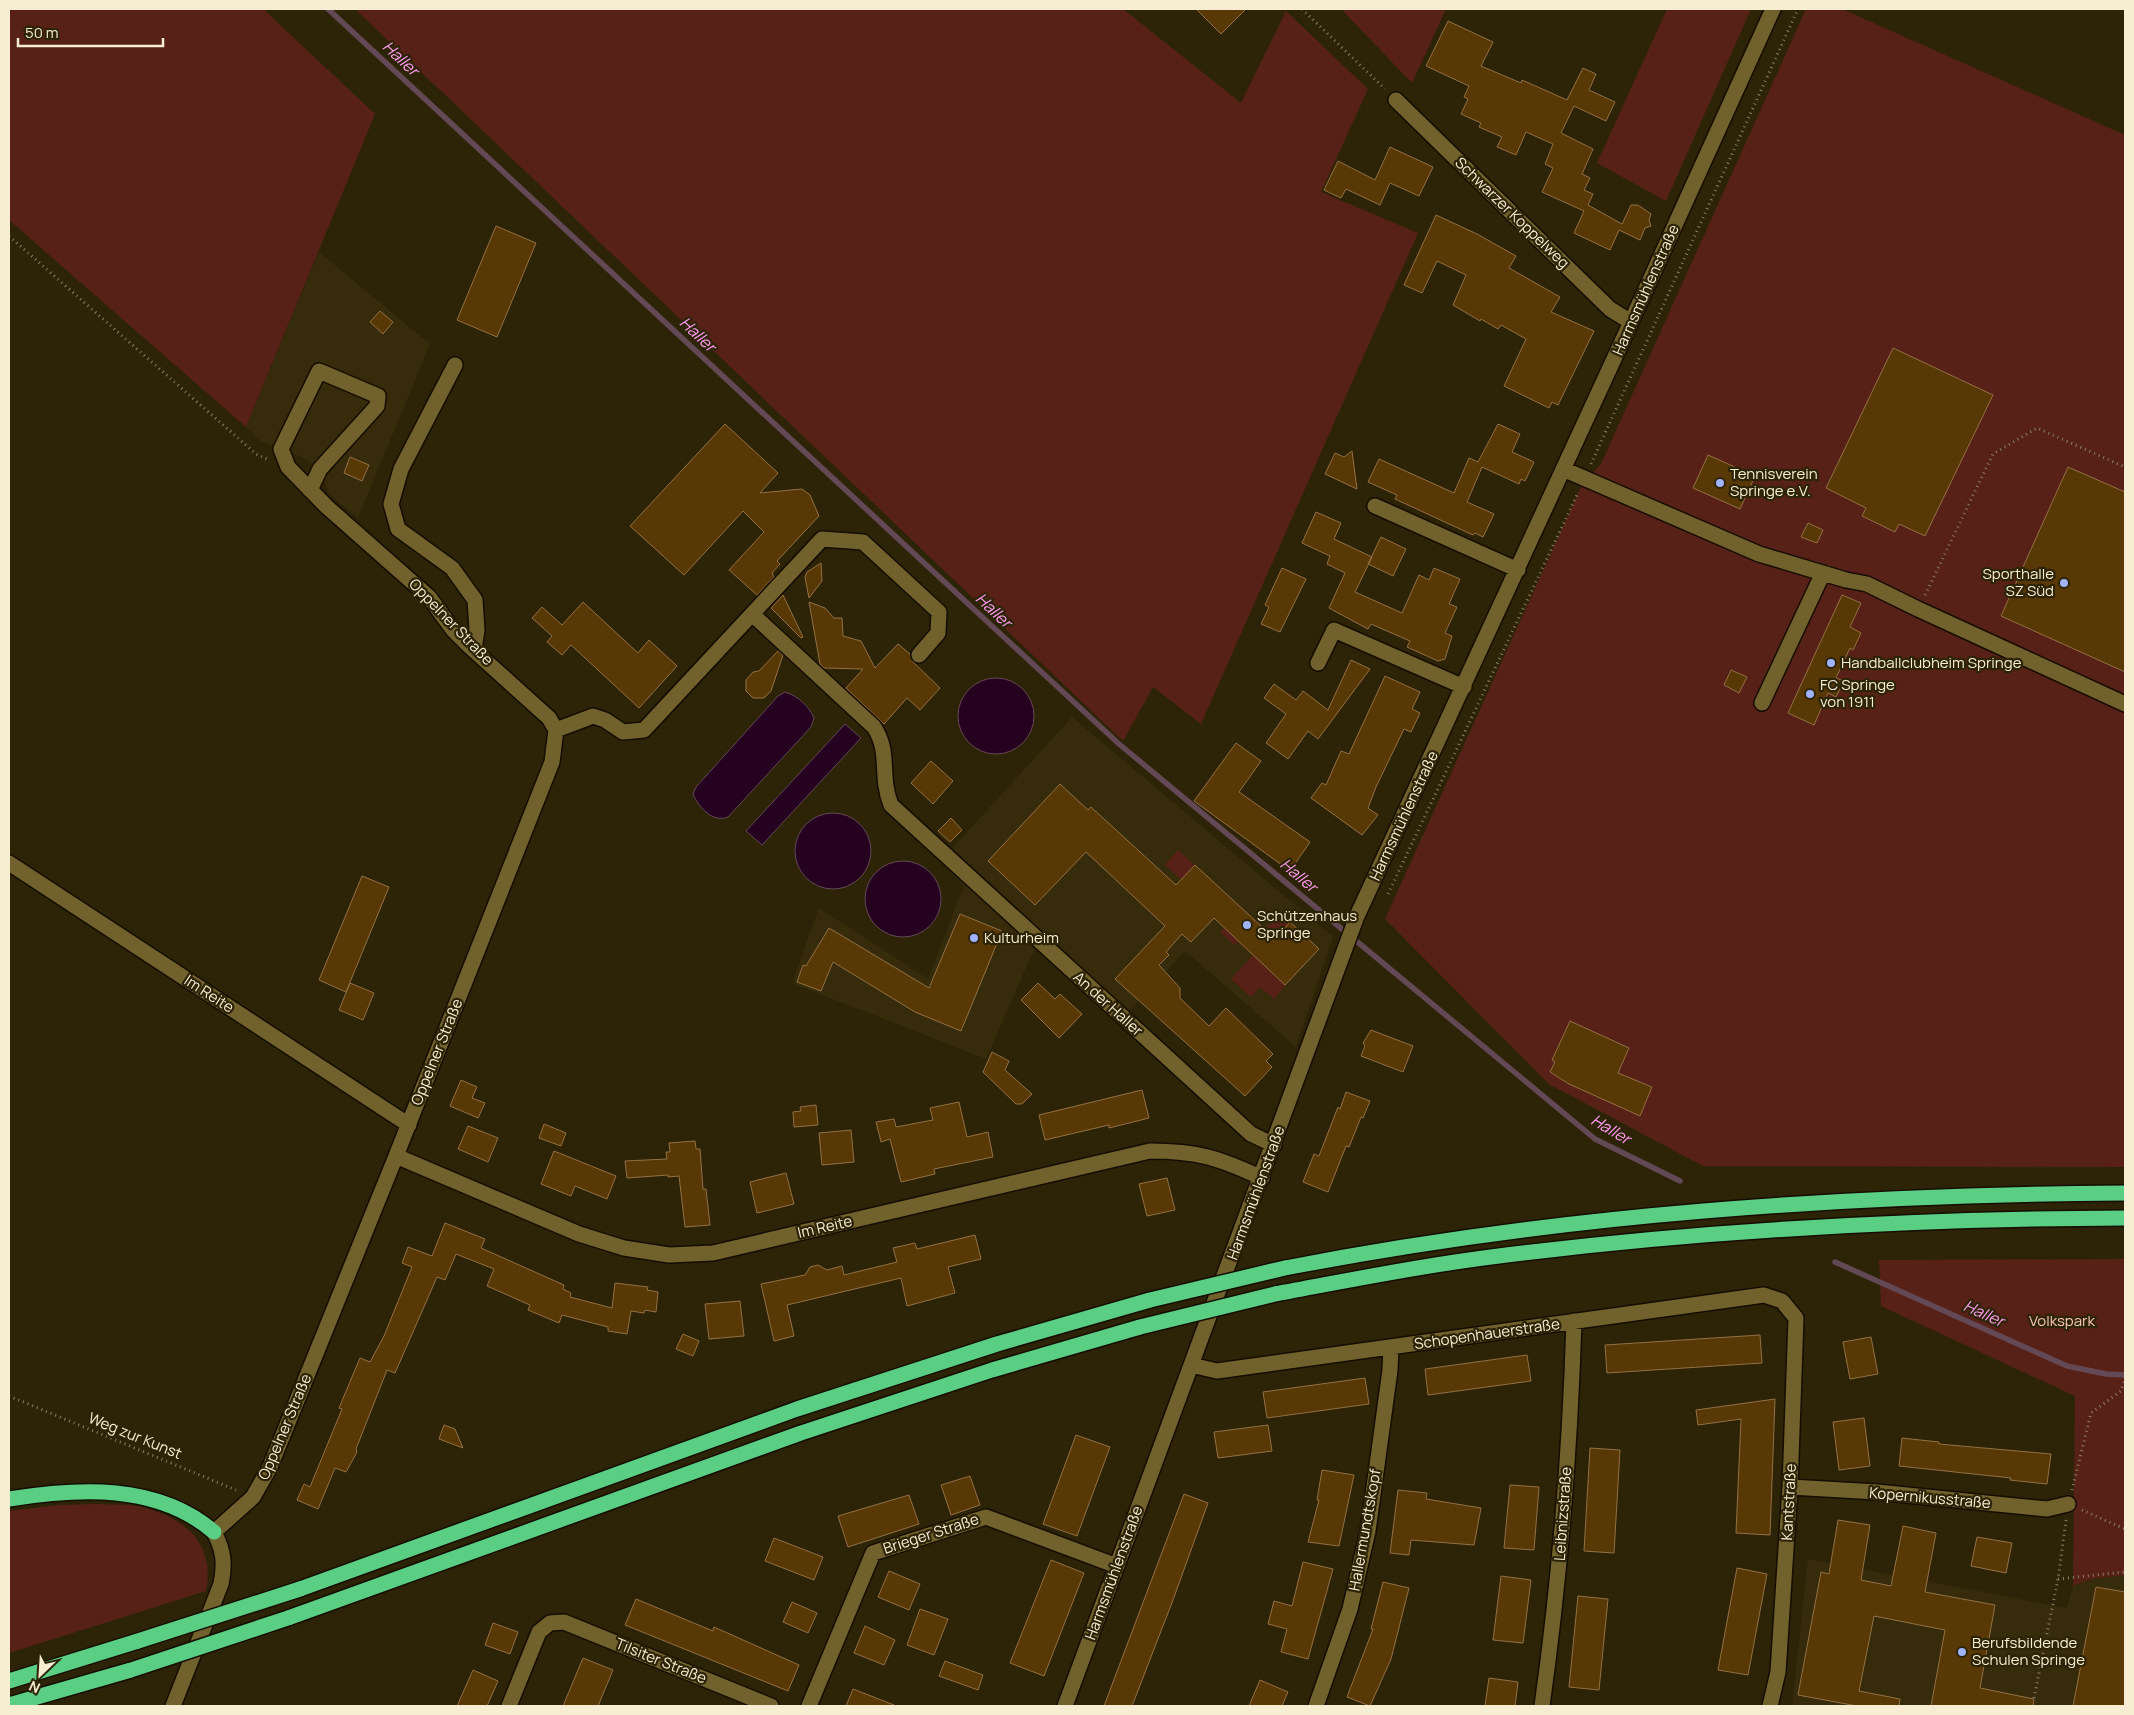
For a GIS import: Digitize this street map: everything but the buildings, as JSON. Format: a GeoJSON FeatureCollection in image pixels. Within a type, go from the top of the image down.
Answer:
{"type":"FeatureCollection","features":[{"type":"Feature","properties":{"kind":"highway"},"geometry":{"type":"LineString","coordinates":[[9,1681],[300,1589],[798,1409],[997,1344],[1150,1300],[1285,1268],[1378,1250],[1475,1235],[1645,1215],[1809,1204],[2045,1193],[2125,1193]]}},
{"type":"Feature","properties":{"kind":"highway"},"geometry":{"type":"LineString","coordinates":[[9,1705],[130,1670],[288,1618],[801,1433],[992,1370],[1140,1327],[1275,1294],[1489,1257],[1646,1239],[1821,1227],[2044,1218],[2125,1218]]}},
{"type":"Feature","properties":{"kind":"highway"},"geometry":{"type":"LineString","coordinates":[[9,1499],[70,1493],[108,1493],[153,1498],[186,1511],[214,1532]]}},
{"type":"Feature","properties":{"kind":"highway"},"geometry":{"type":"LineString","coordinates":[[9,1671],[66,1664]]}},
{"type":"Feature","properties":{"kind":"street","name":"Harmsmühlenstraße"},"geometry":{"type":"LineString","coordinates":[[1065,1706],[1262,1178],[1357,916],[1518,570],[1773,9]]}},
{"type":"Feature","properties":{"kind":"street","name":"Schwarzer Koppelweg"},"geometry":{"type":"LineString","coordinates":[[1396,100],[1610,309],[1631,322]]}},
{"type":"Feature","properties":{"kind":"street"},"geometry":{"type":"LineString","coordinates":[[455,365],[401,468],[391,504],[398,529],[452,568],[475,600],[477,630],[474,650]]}},
{"type":"Feature","properties":{"kind":"street"},"geometry":{"type":"LineString","coordinates":[[288,467],[281,448],[319,371],[378,396],[377,406],[320,469],[310,490]]}},
{"type":"Feature","properties":{"kind":"street","name":"Oppelner Straße"},"geometry":{"type":"LineString","coordinates":[[214,1532],[253,1497],[270,1467],[409,1125],[552,762],[556,730],[538,705],[474,650],[454,630],[429,597],[310,490],[288,467]]}},
{"type":"Feature","properties":{"kind":"street"},"geometry":{"type":"LineString","coordinates":[[1563,469],[1759,554],[1867,584],[1918,610],[2125,704]]}},
{"type":"Feature","properties":{"kind":"street"},"geometry":{"type":"LineString","coordinates":[[1375,506],[1518,570]]}},
{"type":"Feature","properties":{"kind":"street"},"geometry":{"type":"LineString","coordinates":[[556,730],[592,716],[605,720],[623,732],[644,730],[822,539],[863,542],[939,612],[938,633],[919,654]]}},
{"type":"Feature","properties":{"kind":"street"},"geometry":{"type":"LineString","coordinates":[[1762,703],[1823,573]]}},
{"type":"Feature","properties":{"kind":"street","name":"An der Haller"},"geometry":{"type":"LineString","coordinates":[[752,614],[874,727],[881,737],[884,752],[885,789],[891,805],[1251,1134],[1274,1145]]}},
{"type":"Feature","properties":{"kind":"street"},"geometry":{"type":"LineString","coordinates":[[1318,663],[1334,630],[1464,687]]}},
{"type":"Feature","properties":{"kind":"street","name":"Im Reite"},"geometry":{"type":"LineString","coordinates":[[9,863],[409,1125]]}},
{"type":"Feature","properties":{"kind":"street","name":"Im Reite"},"geometry":{"type":"LineString","coordinates":[[396,1156],[579,1234],[624,1248],[669,1255],[713,1253],[1150,1151],[1184,1151],[1219,1159],[1262,1178]]}},
{"type":"Feature","properties":{"kind":"street","name":"Schopenhauerstraße"},"geometry":{"type":"LineString","coordinates":[[1191,1365],[1217,1371],[1764,1295],[1782,1301]]}},
{"type":"Feature","properties":{"kind":"street","name":"Kantstraße"},"geometry":{"type":"LineString","coordinates":[[1770,1706],[1778,1672],[1790,1488],[1796,1318],[1782,1301]]}},
{"type":"Feature","properties":{"kind":"street","name":"Leibnizstraße"},"geometry":{"type":"LineString","coordinates":[[1542,1706],[1552,1635],[1564,1516],[1574,1321]]}},
{"type":"Feature","properties":{"kind":"street","name":"Hallermundtskopf"},"geometry":{"type":"LineString","coordinates":[[1316,1706],[1350,1609],[1368,1531],[1390,1370],[1391,1348]]}},
{"type":"Feature","properties":{"kind":"street","name":"Kopernikusstraße"},"geometry":{"type":"LineString","coordinates":[[1790,1488],[1877,1492],[2047,1509],[2068,1504]]}},
{"type":"Feature","properties":{"kind":"street","name":"Brieger Straße"},"geometry":{"type":"LineString","coordinates":[[809,1706],[873,1553],[986,1517],[1117,1566]]}},
{"type":"Feature","properties":{"kind":"street"},"geometry":{"type":"LineString","coordinates":[[174,1706],[221,1584],[224,1564],[222,1546],[214,1532]]}},
{"type":"Feature","properties":{"kind":"street","name":"Tilsiter Straße"},"geometry":{"type":"LineString","coordinates":[[509,1706],[539,1632],[550,1623],[564,1622],[771,1706]]}},
{"type":"Feature","properties":{"kind":"path"},"geometry":{"type":"LineString","coordinates":[[1302,9],[1396,100]]}},
{"type":"Feature","properties":{"kind":"path"},"geometry":{"type":"LineString","coordinates":[[9,236],[256,454],[288,467]]}},
{"type":"Feature","properties":{"kind":"path"},"geometry":{"type":"LineString","coordinates":[[1918,610],[1993,454],[2037,428],[2125,467]]}},
{"type":"Feature","properties":{"kind":"path"},"geometry":{"type":"LineString","coordinates":[[2034,1698],[2058,1579],[2068,1504],[2091,1413],[2123,1392],[2125,1379]]}},
{"type":"Feature","properties":{"kind":"path","name":"Weg zur Kunst"},"geometry":{"type":"LineString","coordinates":[[9,1396],[253,1497]]}},
{"type":"Feature","properties":{"kind":"path"},"geometry":{"type":"LineString","coordinates":[[2068,1504],[2125,1529]]}},
{"type":"Feature","properties":{"kind":"path"},"geometry":{"type":"LineString","coordinates":[[2058,1579],[2125,1572]]}},
{"type":"Feature","properties":{"kind":"shaded area"},"geometry":{"type":"Polygon","coordinates":[[[319,252],[430,344],[358,518],[329,494],[320,469],[302,457],[259,440],[246,427],[319,252]]]}},
{"type":"Feature","properties":{"kind":"shaded area"},"geometry":{"type":"Polygon","coordinates":[[[996,678],[1011,681],[1023,689],[1031,701],[1034,716],[1031,731],[1023,743],[1011,751],[996,754],[981,751],[969,743],[961,731],[958,716],[961,701],[969,689],[981,681],[996,678]]]}},
{"type":"Feature","properties":{"kind":"shaded area"},"geometry":{"type":"Polygon","coordinates":[[[785,692],[799,699],[809,709],[814,718],[811,727],[728,817],[717,818],[707,813],[693,794],[696,787],[778,696],[785,692]]]}},
{"type":"Feature","properties":{"kind":"shaded area"},"geometry":{"type":"Polygon","coordinates":[[[1072,717],[1333,937],[1296,1047],[1185,951],[1129,1011],[1042,931],[986,1059],[792,983],[819,908],[928,979],[964,886],[940,862],[1072,717]]]}},
{"type":"Feature","properties":{"kind":"shaded area"},"geometry":{"type":"Polygon","coordinates":[[[845,724],[861,738],[762,845],[746,831],[845,724]]]}},
{"type":"Feature","properties":{"kind":"shaded area"},"geometry":{"type":"Polygon","coordinates":[[[833,813],[847,816],[860,824],[868,837],[871,851],[868,865],[860,878],[847,886],[833,889],[819,886],[806,878],[798,865],[795,851],[798,837],[806,824],[819,816],[833,813]]]}},
{"type":"Feature","properties":{"kind":"shaded area"},"geometry":{"type":"Polygon","coordinates":[[[903,861],[917,864],[930,872],[938,885],[941,899],[938,913],[930,926],[917,934],[903,937],[889,934],[876,926],[868,913],[865,899],[868,885],[876,872],[889,864],[903,861]]]}},
{"type":"Feature","properties":{"kind":"shaded area","name":"Berufsbildende Schulen Springe"},"geometry":{"type":"Polygon","coordinates":[[[1808,1559],[2067,1608],[2073,1586],[2091,1579],[2125,1575],[2125,1706],[1792,1706],[1808,1559]]]}},
{"type":"Feature","properties":{"kind":"green space"},"geometry":{"type":"Polygon","coordinates":[[[9,9],[263,9],[375,114],[246,427],[9,220],[9,9]]]}},
{"type":"Feature","properties":{"kind":"green space"},"geometry":{"type":"Polygon","coordinates":[[[355,9],[1123,9],[1241,103],[1286,11],[1368,89],[1321,192],[1418,233],[1201,724],[1153,687],[1123,741],[355,9]]]}},
{"type":"Feature","properties":{"kind":"green space"},"geometry":{"type":"Polygon","coordinates":[[[1341,9],[1446,9],[1412,83],[1341,9]]]}},
{"type":"Feature","properties":{"kind":"green space"},"geometry":{"type":"Polygon","coordinates":[[[1667,9],[1751,9],[1666,201],[1597,163],[1667,9]]]}},
{"type":"Feature","properties":{"kind":"green space"},"geometry":{"type":"Polygon","coordinates":[[[1806,9],[1842,9],[2125,135],[2125,1167],[1703,1166],[1549,1084],[1385,919],[1581,487],[1601,464],[1806,9]]]}},
{"type":"Feature","properties":{"kind":"green space"},"geometry":{"type":"Polygon","coordinates":[[[1178,850],[1265,929],[1279,914],[1301,934],[1270,968],[1287,984],[1274,999],[1260,987],[1251,997],[1231,979],[1253,955],[1238,942],[1234,945],[1220,932],[1229,922],[1165,865],[1178,850]]]}},
{"type":"Feature","properties":{"kind":"green space","name":"Volkspark"},"geometry":{"type":"Polygon","coordinates":[[[2125,1259],[2125,1575],[2091,1579],[2073,1586],[2075,1396],[1881,1306],[1879,1260],[2125,1259]]]}},
{"type":"Feature","properties":{"kind":"green space"},"geometry":{"type":"Polygon","coordinates":[[[100,1504],[136,1506],[152,1510],[181,1524],[192,1533],[206,1558],[208,1573],[206,1591],[9,1653],[9,1511],[60,1505],[100,1504]]]}},
{"type":"Feature","properties":{"kind":"waterway","name":"Haller"},"geometry":{"type":"LineString","coordinates":[[328,9],[1119,744],[1595,1139],[1680,1181]]}},
{"type":"Feature","properties":{"kind":"waterway","name":"Haller"},"geometry":{"type":"LineString","coordinates":[[1835,1262],[2067,1366],[2106,1374],[2125,1375]]}},
{"type":"Feature","properties":{"kind":"place","name":"Tennisverein Springe e.V."},"geometry":{"type":"Point","coordinates":[1720,483]}},
{"type":"Feature","properties":{"kind":"place","name":"Sporthalle SZ Süd"},"geometry":{"type":"Point","coordinates":[2064,583]}},
{"type":"Feature","properties":{"kind":"place","name":"Handballclubheim Springe"},"geometry":{"type":"Point","coordinates":[1831,663]}},
{"type":"Feature","properties":{"kind":"place","name":"FC Springe von 1911"},"geometry":{"type":"Point","coordinates":[1810,694]}},
{"type":"Feature","properties":{"kind":"place","name":"Schützenhaus Springe"},"geometry":{"type":"Point","coordinates":[1247,925]}},
{"type":"Feature","properties":{"kind":"place","name":"Kulturheim"},"geometry":{"type":"Point","coordinates":[974,938]}},
{"type":"Feature","properties":{"kind":"place","name":"Berufsbildende Schulen Springe"},"geometry":{"type":"Point","coordinates":[1962,1652]}}]}
